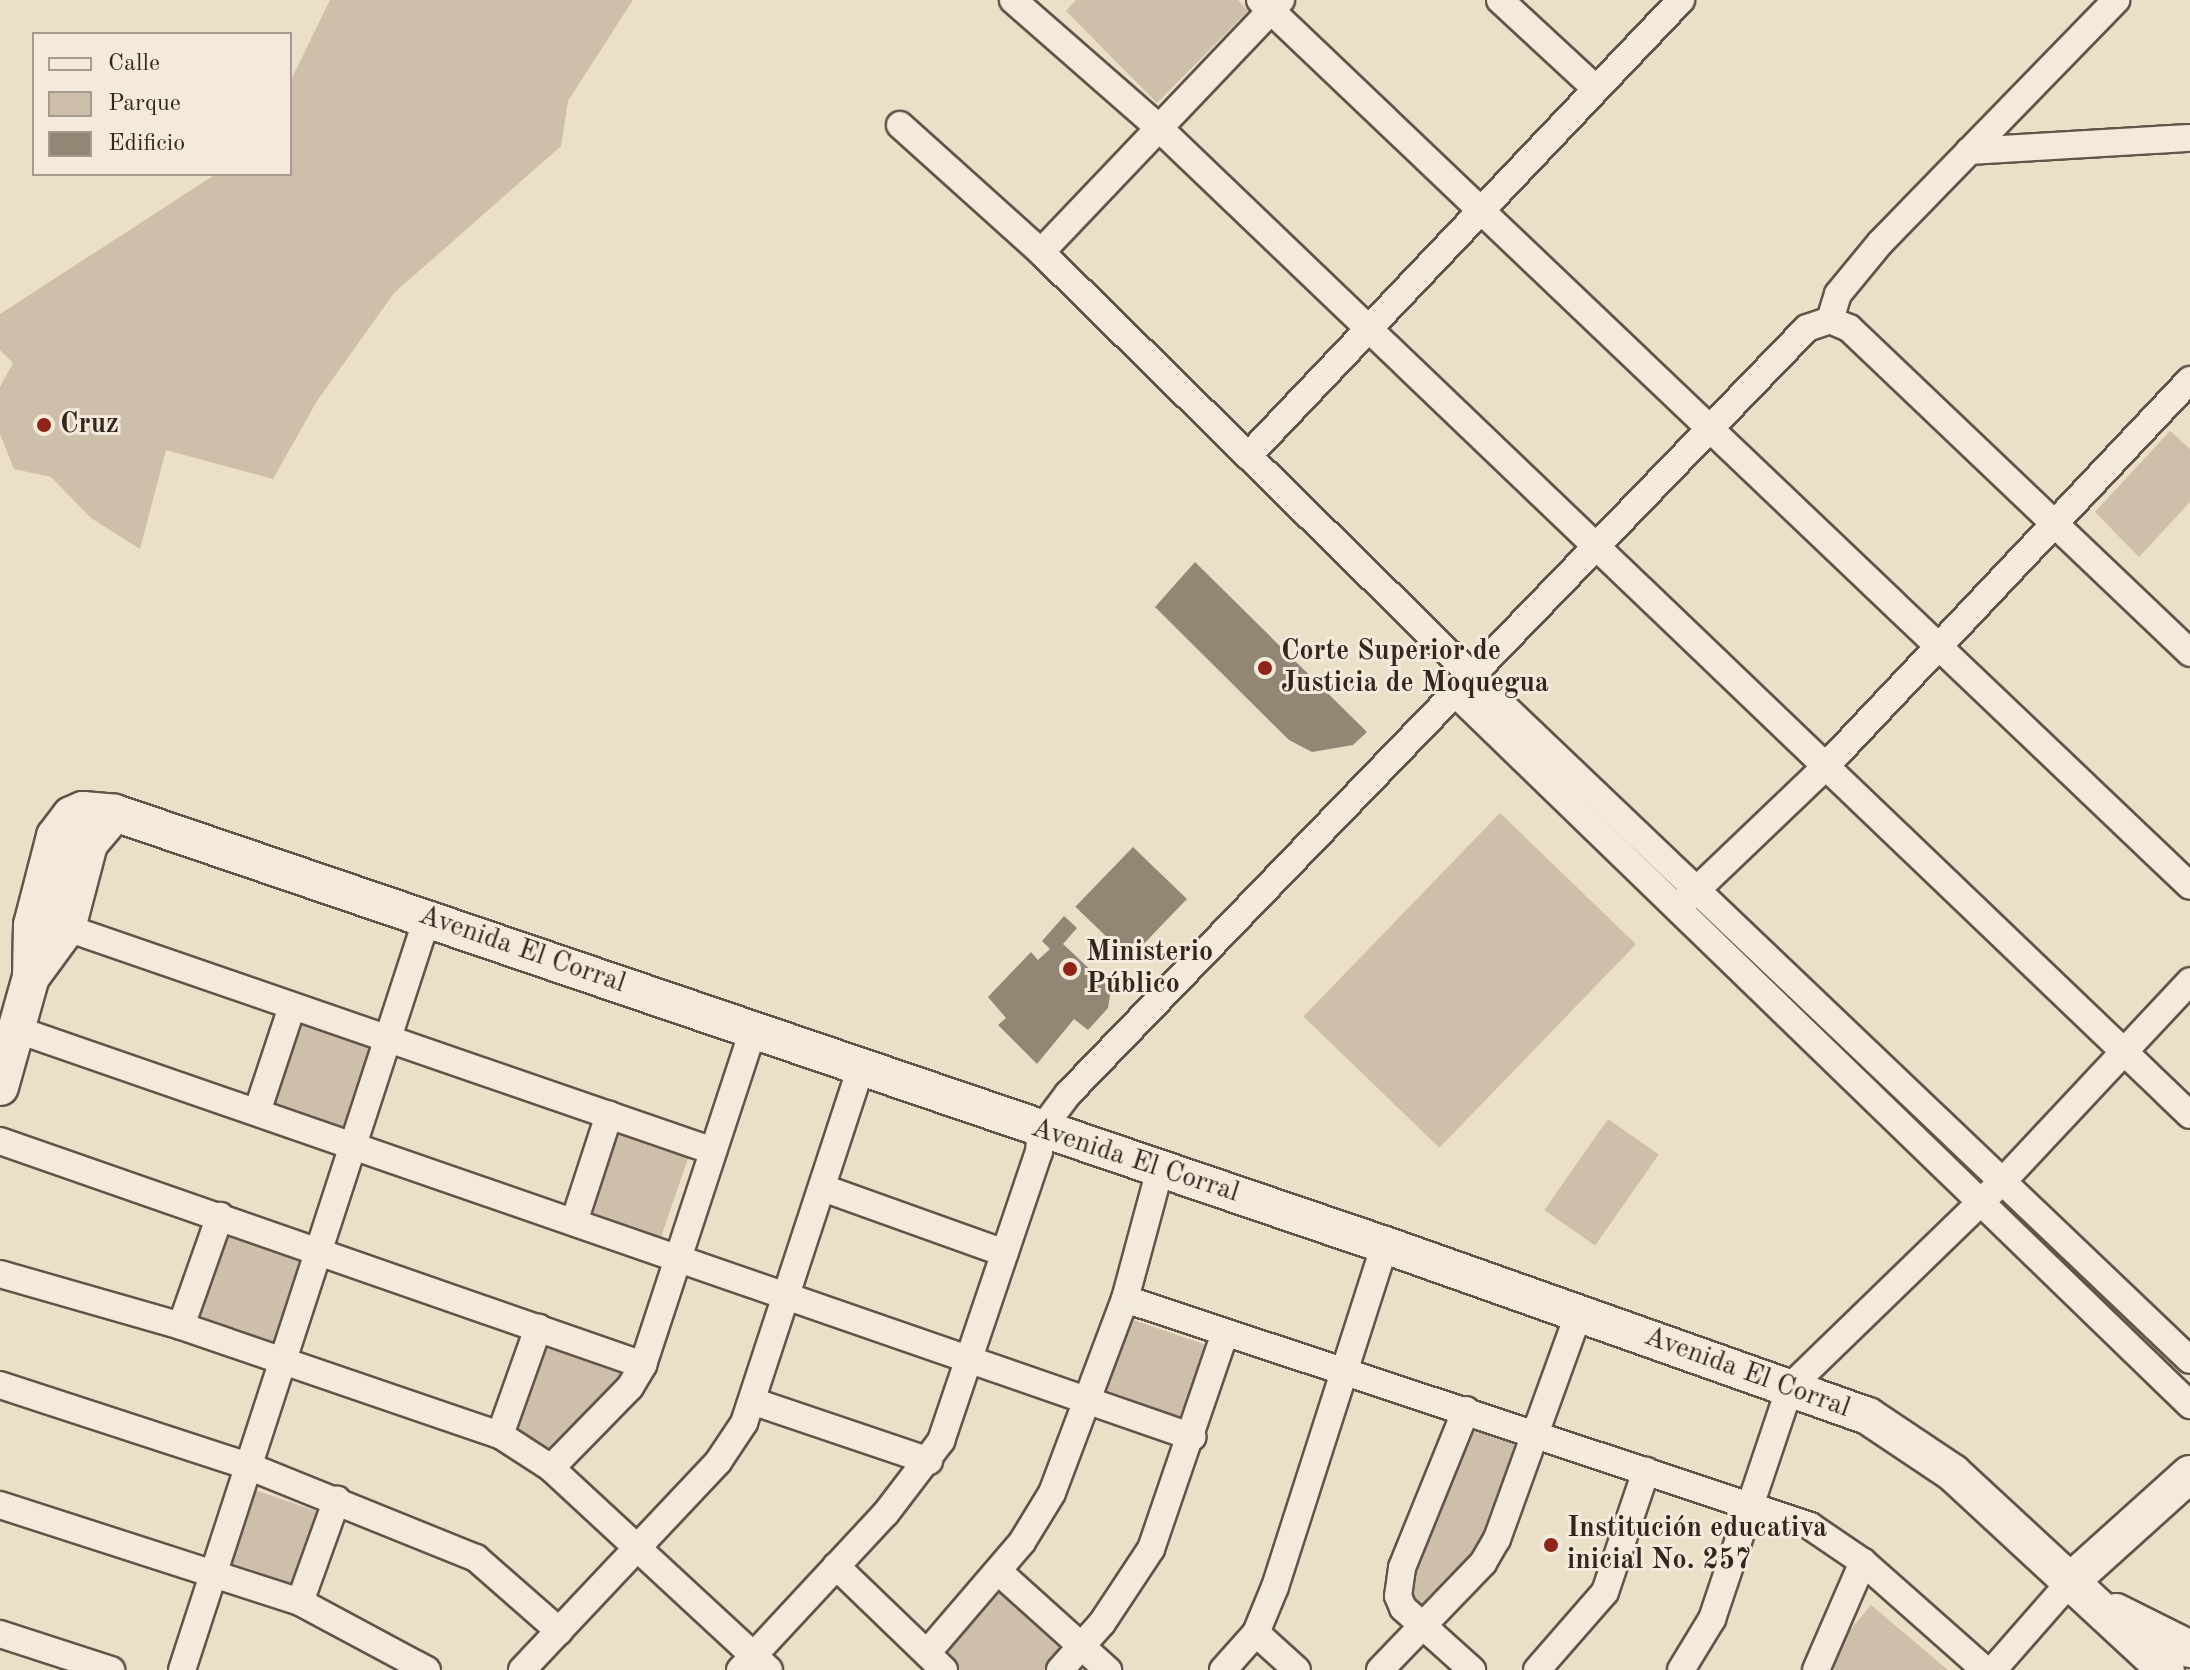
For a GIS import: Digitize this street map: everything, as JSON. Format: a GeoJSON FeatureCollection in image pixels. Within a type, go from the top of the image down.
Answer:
{"type":"FeatureCollection","features":[{"type":"Feature","properties":{"kind":"street"},"geometry":{"type":"LineString","coordinates":[[1013,0],[1159,128],[1367,331],[1601,547],[1825,767],[2190,1115]]}},
{"type":"Feature","properties":{"kind":"street"},"geometry":{"type":"LineString","coordinates":[[1500,0],[1596,89]]}},
{"type":"Feature","properties":{"kind":"street"},"geometry":{"type":"LineString","coordinates":[[1248,456],[1681,0]]}},
{"type":"Feature","properties":{"kind":"street"},"geometry":{"type":"LineString","coordinates":[[1830,320],[1845,284],[2116,0]]}},
{"type":"Feature","properties":{"kind":"street"},"geometry":{"type":"LineString","coordinates":[[1041,252],[1271,4],[1477,212],[1715,429],[2190,886]]}},
{"type":"Feature","properties":{"kind":"street"},"geometry":{"type":"LineString","coordinates":[[900,125],[1041,252],[1248,456],[1677,911],[1983,1200],[2190,1405]]}},
{"type":"Feature","properties":{"kind":"street"},"geometry":{"type":"LineString","coordinates":[[1969,151],[2190,138]]}},
{"type":"Feature","properties":{"kind":"street"},"geometry":{"type":"LineString","coordinates":[[0,1274],[285,1359],[500,1435],[551,1468],[635,1544],[754,1665],[929,1461],[970,1359],[1041,1130],[1068,1094],[1715,429],[1807,328],[1830,320],[1849,328],[2190,653]]}},
{"type":"Feature","properties":{"kind":"street"},"geometry":{"type":"LineString","coordinates":[[1677,911],[1697,888],[1825,767],[2190,380]]}},
{"type":"Feature","properties":{"kind":"street"},"geometry":{"type":"LineString","coordinates":[[1464,685],[1697,888],[2005,1179],[2190,1360]]}},
{"type":"Feature","properties":{"kind":"street"},"geometry":{"type":"LineString","coordinates":[[0,1087],[31,977],[32,925],[62,824],[83,810],[115,813]]}},
{"type":"Feature","properties":{"kind":"street"},"geometry":{"type":"LineString","coordinates":[[31,977],[67,928],[89,844],[115,813]]}},
{"type":"Feature","properties":{"kind":"street","name":"Avenida El Corral"},"geometry":{"type":"LineString","coordinates":[[115,813],[754,1028],[1041,1130],[1385,1245],[1790,1387],[1898,1433],[1953,1473],[2166,1670]]}},
{"type":"Feature","properties":{"kind":"street"},"geometry":{"type":"LineString","coordinates":[[182,1670],[357,1146],[427,918]]}},
{"type":"Feature","properties":{"kind":"street"},"geometry":{"type":"LineString","coordinates":[[67,928],[713,1151]]}},
{"type":"Feature","properties":{"kind":"street"},"geometry":{"type":"LineString","coordinates":[[1681,1670],[1712,1619],[1790,1387],[2005,1179],[2190,981]]}},
{"type":"Feature","properties":{"kind":"street"},"geometry":{"type":"LineString","coordinates":[[257,1112],[292,1007]]}},
{"type":"Feature","properties":{"kind":"street"},"geometry":{"type":"LineString","coordinates":[[551,1468],[630,1387],[643,1365],[674,1257],[754,1028]]}},
{"type":"Feature","properties":{"kind":"street"},"geometry":{"type":"LineString","coordinates":[[18,1030],[1193,1437]]}},
{"type":"Feature","properties":{"kind":"street"},"geometry":{"type":"LineString","coordinates":[[522,1670],[635,1544],[718,1462],[752,1401],[861,1067]]}},
{"type":"Feature","properties":{"kind":"street"},"geometry":{"type":"LineString","coordinates":[[574,1222],[609,1115]]}},
{"type":"Feature","properties":{"kind":"street"},"geometry":{"type":"LineString","coordinates":[[0,1141],[643,1365]]}},
{"type":"Feature","properties":{"kind":"street"},"geometry":{"type":"LineString","coordinates":[[836,1566],[936,1662],[1045,1506],[1125,1299],[1160,1169]]}},
{"type":"Feature","properties":{"kind":"street"},"geometry":{"type":"LineString","coordinates":[[823,1188],[1005,1253]]}},
{"type":"Feature","properties":{"kind":"street"},"geometry":{"type":"LineString","coordinates":[[181,1326],[220,1216]]}},
{"type":"Feature","properties":{"kind":"street"},"geometry":{"type":"LineString","coordinates":[[1223,1670],[1256,1633],[1385,1245]]}},
{"type":"Feature","properties":{"kind":"street"},"geometry":{"type":"LineString","coordinates":[[1125,1299],[1346,1369],[1810,1526],[1863,1562],[1985,1670]]}},
{"type":"Feature","properties":{"kind":"street"},"geometry":{"type":"LineString","coordinates":[[1380,1670],[1483,1563],[1512,1510],[1579,1313]]}},
{"type":"Feature","properties":{"kind":"street"},"geometry":{"type":"LineString","coordinates":[[500,1435],[538,1328]]}},
{"type":"Feature","properties":{"kind":"street"},"geometry":{"type":"LineString","coordinates":[[1060,1670],[1139,1573],[1193,1437],[1225,1333]]}},
{"type":"Feature","properties":{"kind":"street"},"geometry":{"type":"LineString","coordinates":[[0,1385],[248,1466],[337,1499],[476,1558],[559,1631]]}},
{"type":"Feature","properties":{"kind":"street"},"geometry":{"type":"LineString","coordinates":[[752,1401],[929,1461]]}},
{"type":"Feature","properties":{"kind":"street"},"geometry":{"type":"LineString","coordinates":[[1466,1410],[1398,1584],[1403,1608],[1472,1670]]}},
{"type":"Feature","properties":{"kind":"street"},"geometry":{"type":"LineString","coordinates":[[1537,1670],[1605,1592],[1646,1471]]}},
{"type":"Feature","properties":{"kind":"street"},"geometry":{"type":"LineString","coordinates":[[1993,1670],[2071,1581],[2190,1474]]}},
{"type":"Feature","properties":{"kind":"street"},"geometry":{"type":"LineString","coordinates":[[300,1602],[337,1499]]}},
{"type":"Feature","properties":{"kind":"street"},"geometry":{"type":"LineString","coordinates":[[0,1505],[300,1602],[427,1670]]}},
{"type":"Feature","properties":{"kind":"street"},"geometry":{"type":"LineString","coordinates":[[1821,1667],[1863,1562]]}},
{"type":"Feature","properties":{"kind":"street"},"geometry":{"type":"LineString","coordinates":[[999,1572],[1108,1670]]}},
{"type":"Feature","properties":{"kind":"street","name":"Avenida El Corral"},"geometry":{"type":"LineString","coordinates":[[2099,1607],[2136,1617],[2190,1649]]}},
{"type":"Feature","properties":{"kind":"street"},"geometry":{"type":"LineString","coordinates":[[1256,1633],[1297,1670]]}},
{"type":"Feature","properties":{"kind":"street"},"geometry":{"type":"LineString","coordinates":[[0,1634],[111,1670]]}},
{"type":"Feature","properties":{"kind":"green space"},"geometry":{"type":"Polygon","coordinates":[[[330,0],[633,0],[568,101],[561,146],[394,293],[317,401],[273,479],[166,450],[140,549],[91,518],[51,477],[14,469],[0,434],[0,387],[13,363],[0,350],[0,314],[213,176],[292,176],[292,78],[330,0]]]}},
{"type":"Feature","properties":{"kind":"green space"},"geometry":{"type":"Polygon","coordinates":[[[1076,0],[1238,0],[1248,11],[1157,103],[1066,11],[1076,0]]]}},
{"type":"Feature","properties":{"kind":"green space"},"geometry":{"type":"Polygon","coordinates":[[[2170,431],[2190,449],[2190,502],[2139,557],[2095,512],[2170,431]]]}},
{"type":"Feature","properties":{"kind":"green space"},"geometry":{"type":"Polygon","coordinates":[[[1500,813],[1636,944],[1439,1148],[1303,1017],[1500,813]]]}},
{"type":"Feature","properties":{"kind":"green space"},"geometry":{"type":"Polygon","coordinates":[[[297,1014],[383,1045],[348,1141],[262,1110],[297,1014]]]}},
{"type":"Feature","properties":{"kind":"green space"},"geometry":{"type":"Polygon","coordinates":[[[1608,1119],[1659,1155],[1595,1245],[1544,1210],[1608,1119]]]}},
{"type":"Feature","properties":{"kind":"green space"},"geometry":{"type":"Polygon","coordinates":[[[616,1128],[690,1153],[659,1243],[585,1218],[616,1128]]]}},
{"type":"Feature","properties":{"kind":"green space"},"geometry":{"type":"Polygon","coordinates":[[[224,1226],[312,1255],[281,1353],[192,1324],[224,1226]]]}},
{"type":"Feature","properties":{"kind":"green space"},"geometry":{"type":"Polygon","coordinates":[[[1125,1317],[1216,1348],[1189,1426],[1098,1395],[1125,1317]]]}},
{"type":"Feature","properties":{"kind":"green space"},"geometry":{"type":"Polygon","coordinates":[[[544,1335],[634,1366],[552,1457],[511,1431],[544,1335]]]}},
{"type":"Feature","properties":{"kind":"green space"},"geometry":{"type":"Polygon","coordinates":[[[1469,1420],[1530,1440],[1494,1534],[1428,1611],[1409,1595],[1469,1420]]]}},
{"type":"Feature","properties":{"kind":"green space"},"geometry":{"type":"Polygon","coordinates":[[[255,1490],[316,1511],[291,1584],[230,1563],[255,1490]]]}},
{"type":"Feature","properties":{"kind":"green space"},"geometry":{"type":"Polygon","coordinates":[[[995,1589],[1066,1654],[1052,1670],[956,1670],[937,1653],[995,1589]]]}},
{"type":"Feature","properties":{"kind":"green space"},"geometry":{"type":"Polygon","coordinates":[[[1871,1605],[1948,1670],[1835,1670],[1824,1661],[1871,1605]]]}},
{"type":"Feature","properties":{"kind":"building"},"geometry":{"type":"Polygon","coordinates":[[[1195,562],[1367,732],[1353,745],[1312,752],[1289,740],[1155,607],[1195,562]]]}},
{"type":"Feature","properties":{"kind":"building"},"geometry":{"type":"Polygon","coordinates":[[[1133,847],[1187,899],[1129,959],[1075,907],[1133,847]]]}},
{"type":"Feature","properties":{"kind":"building"},"geometry":{"type":"Polygon","coordinates":[[[1064,916],[1077,928],[1063,944],[1111,989],[1108,1008],[1088,1030],[1074,1019],[1037,1064],[998,1025],[1006,1018],[988,997],[1031,952],[1038,960],[1050,949],[1042,941],[1064,916]]]}},
{"type":"Feature","properties":{"kind":"place","name":"Cruz"},"geometry":{"type":"Point","coordinates":[44,425]}},
{"type":"Feature","properties":{"kind":"place","name":"Corte Superior de Justicia de Moquegua"},"geometry":{"type":"Point","coordinates":[1265,668]}},
{"type":"Feature","properties":{"kind":"place","name":"Ministerio Público"},"geometry":{"type":"Point","coordinates":[1070,969]}},
{"type":"Feature","properties":{"kind":"place","name":"Institución educativa inicial No. 257"},"geometry":{"type":"Point","coordinates":[1551,1545]}}]}
